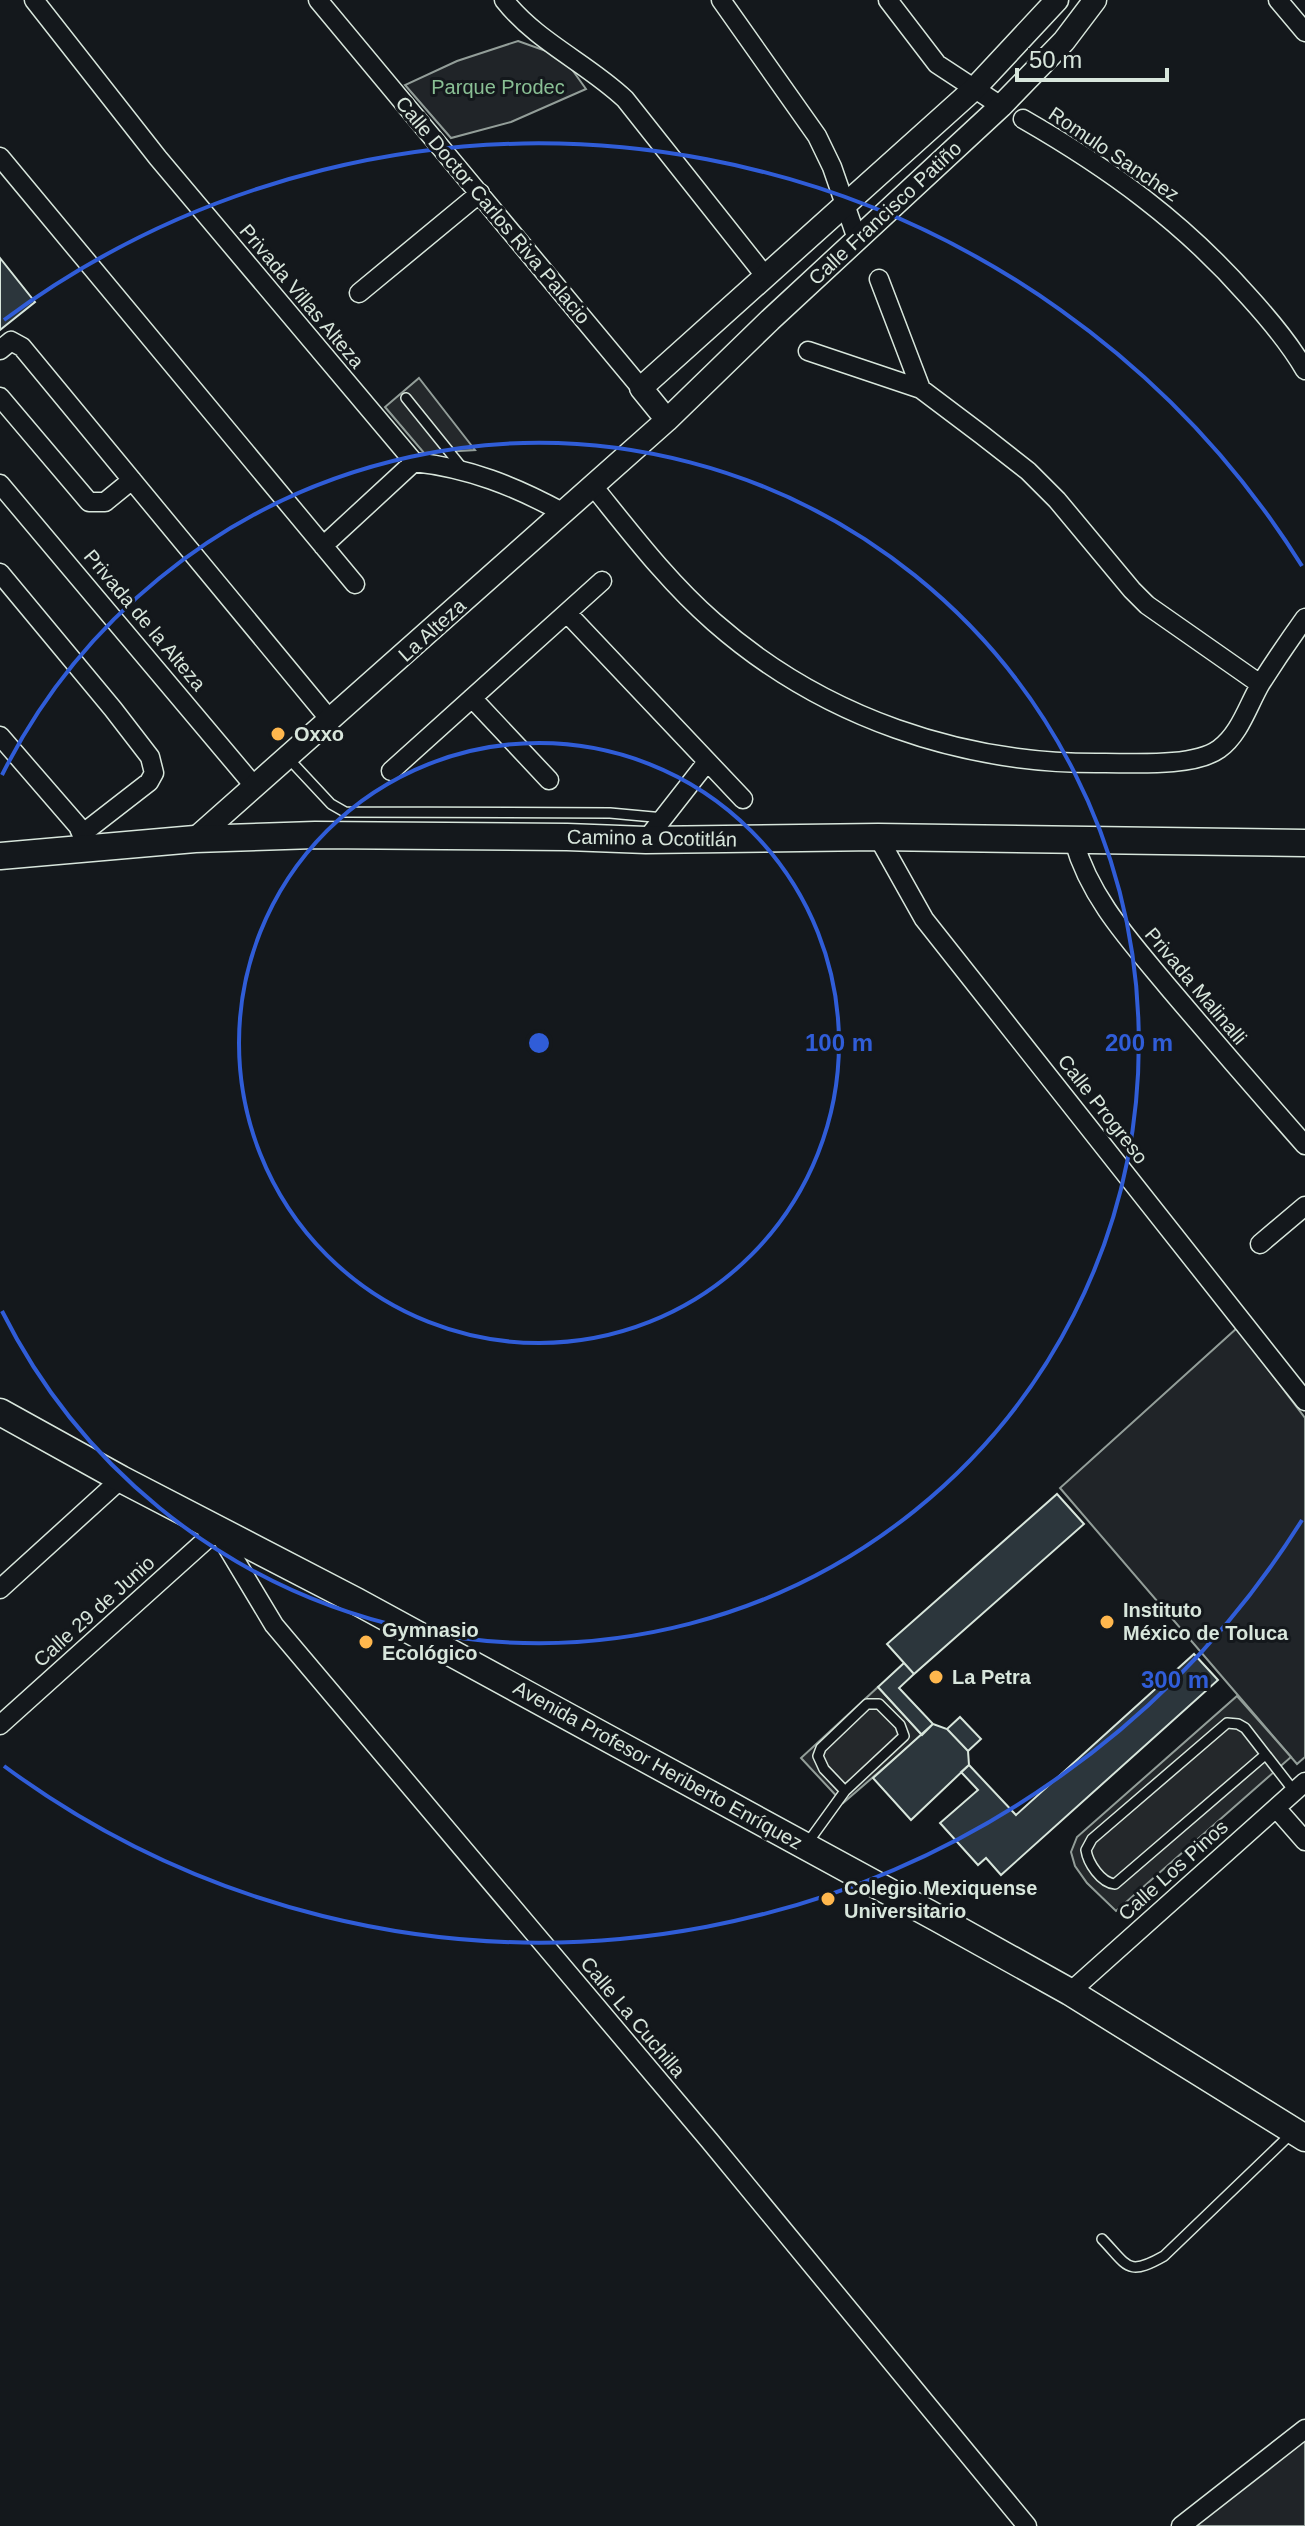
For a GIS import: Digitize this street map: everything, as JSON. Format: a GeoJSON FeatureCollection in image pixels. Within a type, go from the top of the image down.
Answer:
{"type":"FeatureCollection","features":[{"type":"Feature","properties":{"kind":"main road","name":"Camino a Ocotitlán"},"geometry":{"type":"LineString","coordinates":[[0,856],[85,842],[344,835],[646,840],[878,837],[1305,843]]}},
{"type":"Feature","properties":{"kind":"main road","name":"Avenida Profesor Heriberto Enríquez"},"geometry":{"type":"LineString","coordinates":[[0,1412],[806,1845],[1070,1992],[1302,2130]]}},
{"type":"Feature","properties":{"kind":"street","name":"Privada Villas Alteza"},"geometry":{"type":"LineString","coordinates":[[34,0],[158,158],[414,462]]}},
{"type":"Feature","properties":{"kind":"street","name":"Calle Doctor Carlos Riva Palacio"},"geometry":{"type":"LineString","coordinates":[[318,0],[667,420]]}},
{"type":"Feature","properties":{"kind":"street"},"geometry":{"type":"LineString","coordinates":[[504,0],[536,34],[607,82],[625,99],[766,277]]}},
{"type":"Feature","properties":{"kind":"street"},"geometry":{"type":"LineString","coordinates":[[721,0],[817,136],[832,167],[857,239]]}},
{"type":"Feature","properties":{"kind":"street"},"geometry":{"type":"LineString","coordinates":[[888,0],[937,64],[1001,106]]}},
{"type":"Feature","properties":{"kind":"street","name":"Calle Francisco Patiño"},"geometry":{"type":"LineString","coordinates":[[667,420],[1001,106],[1064,41],[1095,0]]}},
{"type":"Feature","properties":{"kind":"street"},"geometry":{"type":"LineString","coordinates":[[1278,0],[1305,32]]}},
{"type":"Feature","properties":{"kind":"street","name":"Calle Francisco Patiño"},"geometry":{"type":"LineString","coordinates":[[641,388],[974,89],[1048,4]]}},
{"type":"Feature","properties":{"kind":"street","name":"Romulo Sanchez"},"geometry":{"type":"LineString","coordinates":[[1023,119],[1074,148],[1163,211],[1232,278],[1263,313],[1305,370]]}},
{"type":"Feature","properties":{"kind":"street"},"geometry":{"type":"LineString","coordinates":[[0,157],[355,584]]}},
{"type":"Feature","properties":{"kind":"street"},"geometry":{"type":"LineString","coordinates":[[359,293],[480,193]]}},
{"type":"Feature","properties":{"kind":"street"},"geometry":{"type":"LineString","coordinates":[[879,279],[921,389]]}},
{"type":"Feature","properties":{"kind":"street"},"geometry":{"type":"LineString","coordinates":[[0,350],[11,341],[22,347],[331,721]]}},
{"type":"Feature","properties":{"kind":"street"},"geometry":{"type":"LineString","coordinates":[[808,351],[921,389],[1028,471],[1057,500],[1147,605],[1260,684]]}},
{"type":"Feature","properties":{"kind":"street"},"geometry":{"type":"LineString","coordinates":[[0,397],[89,502],[105,502],[132,480]]}},
{"type":"Feature","properties":{"kind":"street","name":"La Alteza"},"geometry":{"type":"LineString","coordinates":[[195,839],[667,420]]}},
{"type":"Feature","properties":{"kind":"street"},"geometry":{"type":"LineString","coordinates":[[323,546],[414,462],[464,470],[506,483],[562,512]]}},
{"type":"Feature","properties":{"kind":"street","name":"Privada de la Alteza"},"geometry":{"type":"LineString","coordinates":[[0,484],[255,787]]}},
{"type":"Feature","properties":{"kind":"street"},"geometry":{"type":"LineString","coordinates":[[593,486],[673,582],[714,622],[760,658],[848,711],[882,726],[963,748],[1074,763],[1149,762],[1210,754],[1235,732],[1260,684],[1305,618]]}},
{"type":"Feature","properties":{"kind":"street"},"geometry":{"type":"LineString","coordinates":[[0,573],[113,709],[150,757],[153,767],[149,782],[85,842],[0,736]]}},
{"type":"Feature","properties":{"kind":"street"},"geometry":{"type":"LineString","coordinates":[[391,771],[602,581]]}},
{"type":"Feature","properties":{"kind":"street"},"geometry":{"type":"LineString","coordinates":[[567,613],[743,799]]}},
{"type":"Feature","properties":{"kind":"street"},"geometry":{"type":"LineString","coordinates":[[472,698],[549,780]]}},
{"type":"Feature","properties":{"kind":"street"},"geometry":{"type":"LineString","coordinates":[[646,840],[707,762]]}},
{"type":"Feature","properties":{"kind":"street","name":"Calle Progreso"},"geometry":{"type":"LineString","coordinates":[[878,837],[924,919],[1305,1401]]}},
{"type":"Feature","properties":{"kind":"street","name":"Privada Malinalli"},"geometry":{"type":"LineString","coordinates":[[1074,841],[1083,870],[1096,895],[1122,931],[1230,1061],[1305,1145]]}},
{"type":"Feature","properties":{"kind":"street"},"geometry":{"type":"LineString","coordinates":[[1260,1244],[1305,1206]]}},
{"type":"Feature","properties":{"kind":"street"},"geometry":{"type":"LineString","coordinates":[[0,1589],[121,1479]]}},
{"type":"Feature","properties":{"kind":"street","name":"Calle 29 de Junio"},"geometry":{"type":"LineString","coordinates":[[0,1725],[217,1530]]}},
{"type":"Feature","properties":{"kind":"street","name":"Calle La Cuchilla"},"geometry":{"type":"LineString","coordinates":[[217,1530],[274,1625],[718,2152],[1027,2526]]}},
{"type":"Feature","properties":{"kind":"street","name":"Calle Los Pinos"},"geometry":{"type":"LineString","coordinates":[[1070,1992],[1300,1787]]}},
{"type":"Feature","properties":{"kind":"street"},"geometry":{"type":"LineString","coordinates":[[1276,1808],[1305,1841]]}},
{"type":"Feature","properties":{"kind":"street"},"geometry":{"type":"LineString","coordinates":[[1181,2526],[1305,2429]]}},
{"type":"Feature","properties":{"kind":"lane"},"geometry":{"type":"LineString","coordinates":[[406,398],[464,470]]}},
{"type":"Feature","properties":{"kind":"lane"},"geometry":{"type":"LineString","coordinates":[[288,758],[331,804],[345,812],[610,813],[664,818]]}},
{"type":"Feature","properties":{"kind":"lane"},"geometry":{"type":"LineString","coordinates":[[806,1845],[845,1791],[905,1735],[900,1725],[879,1704],[867,1704],[821,1748],[818,1756],[824,1769],[845,1791]]}},
{"type":"Feature","properties":{"kind":"lane"},"geometry":{"type":"LineString","coordinates":[[1265,1755],[1115,1884],[1107,1882],[1090,1862],[1086,1850],[1092,1839],[1220,1727],[1231,1722],[1238,1724],[1265,1755],[1300,1787]]}},
{"type":"Feature","properties":{"kind":"lane"},"geometry":{"type":"LineString","coordinates":[[1102,2239],[1126,2265],[1145,2267],[1164,2256],[1302,2130]]}},
{"type":"Feature","properties":{"kind":"green space","name":"Parque Prodec"},"geometry":{"type":"Polygon","coordinates":[[[518,41],[563,57],[586,89],[511,122],[451,138],[405,85],[457,61],[518,41]]]}},
{"type":"Feature","properties":{"kind":"green space"},"geometry":{"type":"Polygon","coordinates":[[[1237,1328],[1305,1418],[1305,1757],[1297,1764],[1060,1488],[1237,1328]]]}},
{"type":"Feature","properties":{"kind":"green space"},"geometry":{"type":"Polygon","coordinates":[[[1305,2436],[1305,2526],[1193,2526],[1305,2436]]]}},
{"type":"Feature","properties":{"kind":"shaded area"},"geometry":{"type":"Polygon","coordinates":[[[419,378],[475,450],[424,453],[385,407],[419,378]]]}},
{"type":"Feature","properties":{"kind":"shaded area"},"geometry":{"type":"Polygon","coordinates":[[[878,1687],[922,1735],[843,1803],[801,1758],[878,1687]]]}},
{"type":"Feature","properties":{"kind":"shaded area"},"geometry":{"type":"Polygon","coordinates":[[[1237,1696],[1291,1757],[1116,1911],[1087,1883],[1075,1866],[1071,1852],[1077,1837],[1237,1696]]]}},
{"type":"Feature","properties":{"kind":"building"},"geometry":{"type":"Polygon","coordinates":[[[0,258],[35,302],[0,330],[0,258]]]}},
{"type":"Feature","properties":{"kind":"building"},"geometry":{"type":"Polygon","coordinates":[[[1057,1494],[1084,1524],[914,1674],[887,1644],[1057,1494]]]}},
{"type":"Feature","properties":{"kind":"building"},"geometry":{"type":"Polygon","coordinates":[[[1194,1654],[1218,1680],[1001,1875],[986,1858],[978,1865],[940,1823],[978,1790],[961,1772],[969,1765],[1016,1815],[1194,1654]]]}},
{"type":"Feature","properties":{"kind":"building"},"geometry":{"type":"Polygon","coordinates":[[[904,1663],[914,1674],[899,1688],[933,1724],[922,1735],[878,1687],[904,1663]]]}},
{"type":"Feature","properties":{"kind":"building"},"geometry":{"type":"Polygon","coordinates":[[[960,1717],[981,1739],[968,1751],[947,1729],[960,1717]]]}},
{"type":"Feature","properties":{"kind":"building"},"geometry":{"type":"Polygon","coordinates":[[[933,1724],[947,1729],[968,1751],[969,1765],[911,1820],[873,1778],[933,1724]]]}},
{"type":"Feature","properties":{"kind":"place","name":"Oxxo"},"geometry":{"type":"Point","coordinates":[278,734]}},
{"type":"Feature","properties":{"kind":"place","name":"Instituto México de Toluca"},"geometry":{"type":"Point","coordinates":[1107,1622]}},
{"type":"Feature","properties":{"kind":"place","name":"Gymnasio Ecológico"},"geometry":{"type":"Point","coordinates":[366,1642]}},
{"type":"Feature","properties":{"kind":"place","name":"La Petra"},"geometry":{"type":"Point","coordinates":[936,1677]}},
{"type":"Feature","properties":{"kind":"place","name":"Colegio Mexiquense Universitario"},"geometry":{"type":"Point","coordinates":[828,1899]}}]}
